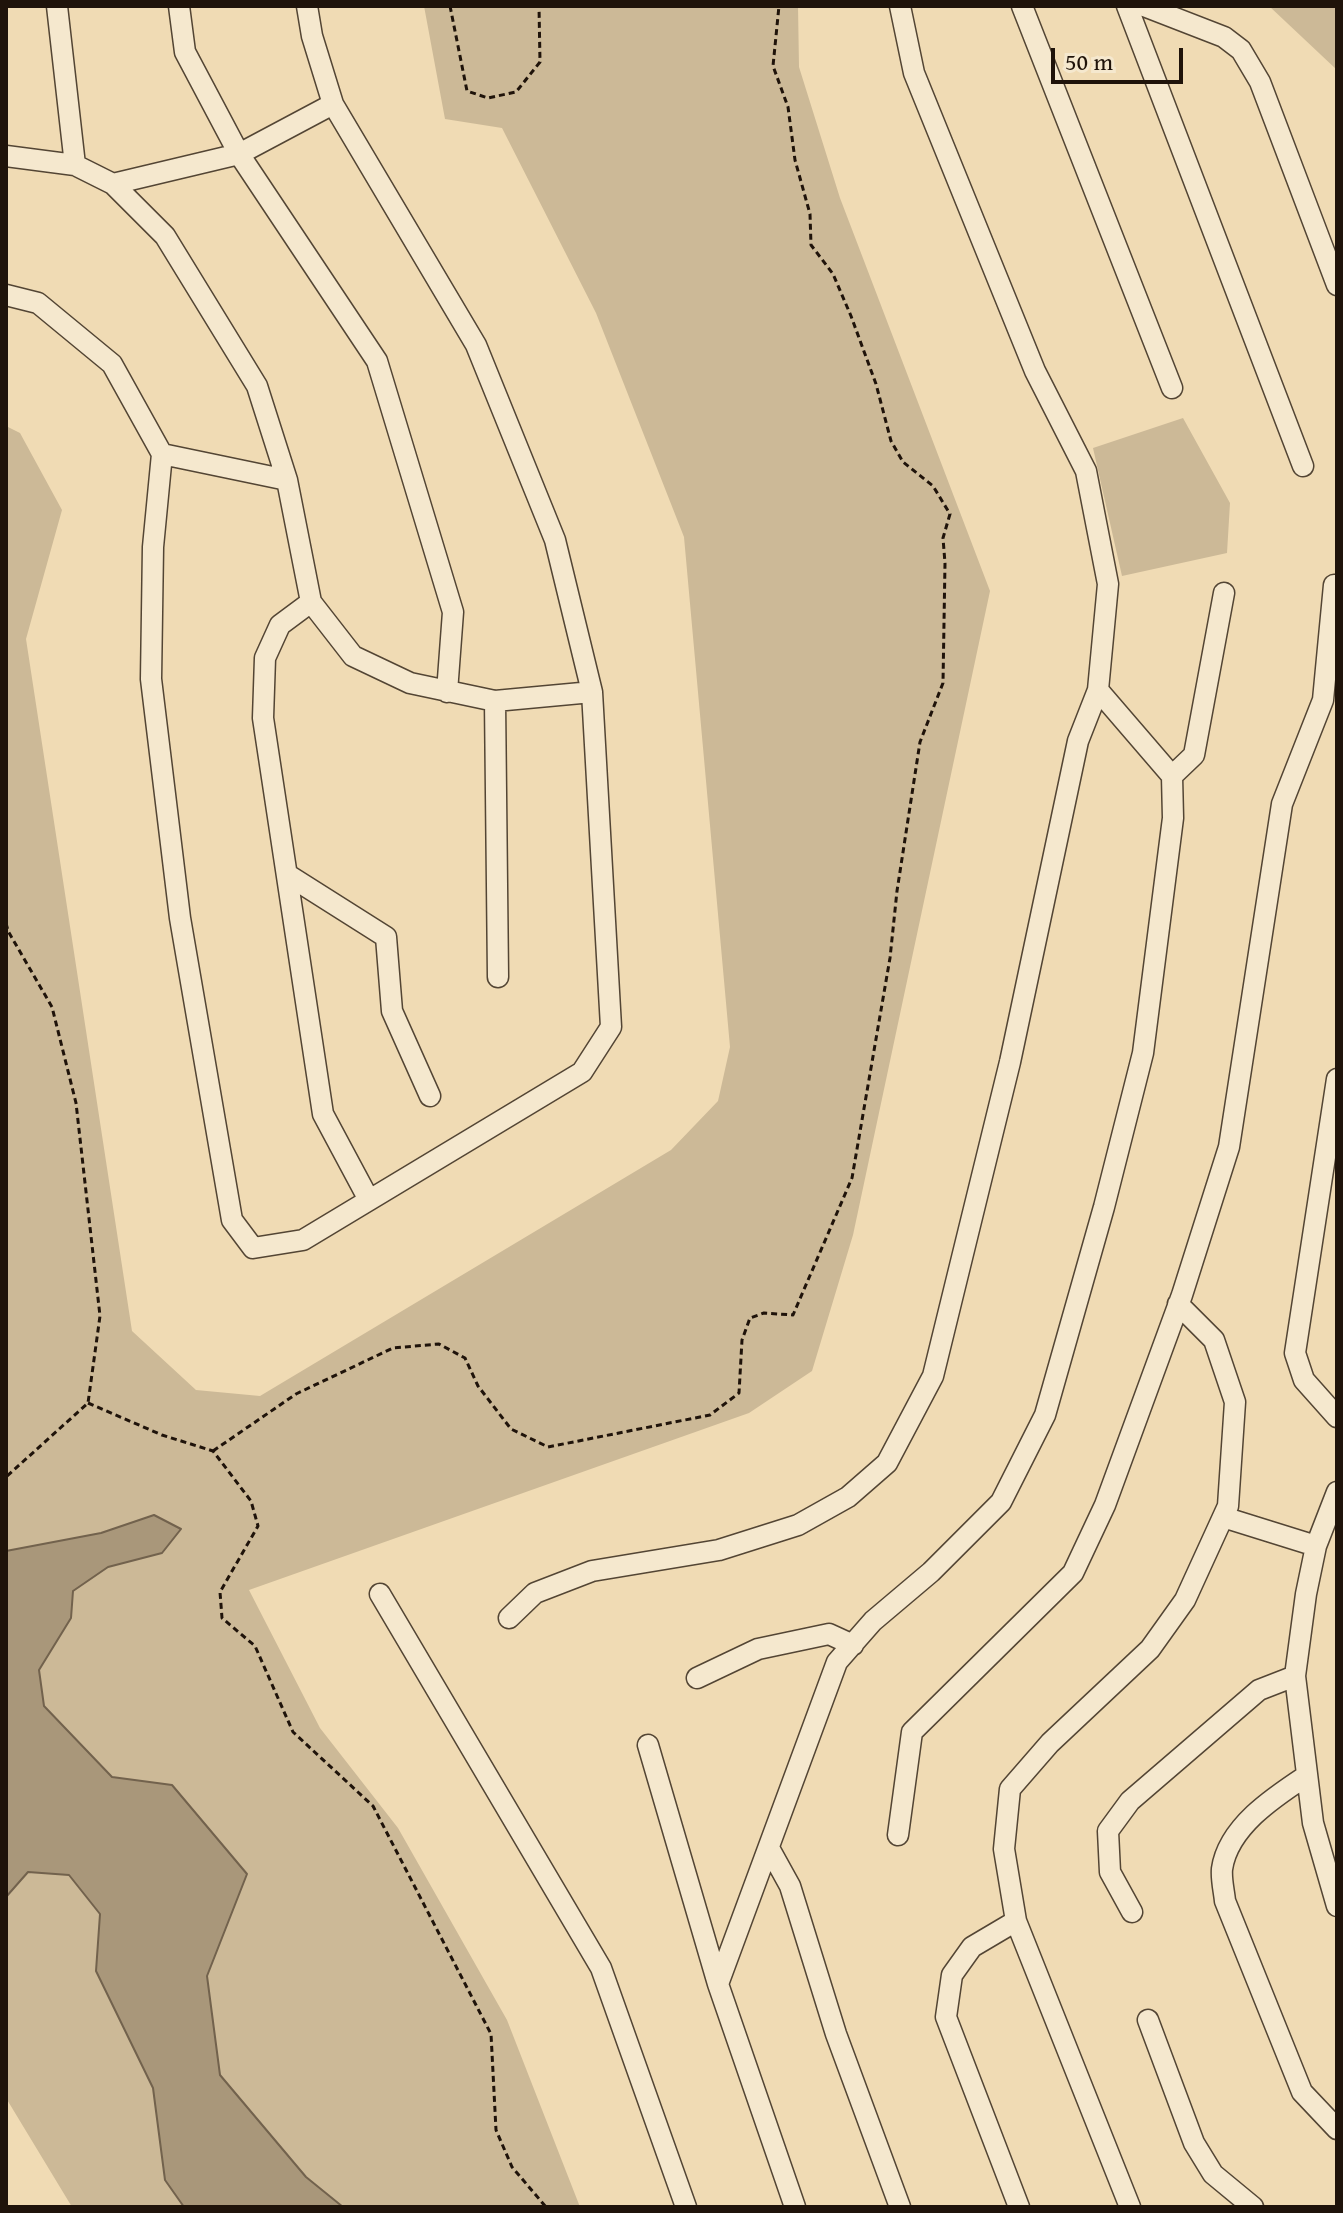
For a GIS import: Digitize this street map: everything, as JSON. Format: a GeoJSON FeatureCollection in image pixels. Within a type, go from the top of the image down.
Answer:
{"type":"FeatureCollection","features":[{"type":"Feature","properties":{"kind":"street"},"geometry":{"type":"LineString","coordinates":[[57,6],[75,165]]}},
{"type":"Feature","properties":{"kind":"street"},"geometry":{"type":"LineString","coordinates":[[179,6],[185,52],[239,154],[377,361],[453,612],[447,692]]}},
{"type":"Feature","properties":{"kind":"street"},"geometry":{"type":"LineString","coordinates":[[6,295],[38,303],[112,364],[162,454],[153,547],[151,679],[180,918],[232,1220],[253,1248],[303,1240],[582,1072],[611,1027],[592,692],[555,540],[476,345],[333,104],[312,36],[307,6]]}},
{"type":"Feature","properties":{"kind":"street"},"geometry":{"type":"LineString","coordinates":[[509,1618],[535,1593],[592,1571],[719,1550],[798,1525],[848,1497],[887,1463],[933,1376],[1010,1062],[1078,741],[1098,690],[1108,584],[1086,471],[1035,371],[920,87],[900,6]]}},
{"type":"Feature","properties":{"kind":"street"},"geometry":{"type":"LineString","coordinates":[[1022,6],[1172,388]]}},
{"type":"Feature","properties":{"kind":"street"},"geometry":{"type":"LineString","coordinates":[[1127,6],[1303,466]]}},
{"type":"Feature","properties":{"kind":"street"},"geometry":{"type":"LineString","coordinates":[[1144,6],[1224,37],[1241,50],[1260,82],[1337,285]]}},
{"type":"Feature","properties":{"kind":"street"},"geometry":{"type":"LineString","coordinates":[[113,184],[239,154],[333,104]]}},
{"type":"Feature","properties":{"kind":"street"},"geometry":{"type":"LineString","coordinates":[[6,156],[75,165],[113,184],[165,236],[257,386],[287,480],[311,602],[353,656],[410,683],[495,701],[592,692]]}},
{"type":"Feature","properties":{"kind":"street"},"geometry":{"type":"LineString","coordinates":[[162,454],[287,480]]}},
{"type":"Feature","properties":{"kind":"street"},"geometry":{"type":"LineString","coordinates":[[898,1835],[912,1732],[1073,1573],[1105,1505],[1178,1304],[1229,1147],[1282,804],[1323,700],[1334,585]]}},
{"type":"Feature","properties":{"kind":"street"},"geometry":{"type":"LineString","coordinates":[[1172,776],[1194,755],[1224,593]]}},
{"type":"Feature","properties":{"kind":"street"},"geometry":{"type":"LineString","coordinates":[[311,602],[280,625],[265,658],[263,718],[323,1114],[369,1200]]}},
{"type":"Feature","properties":{"kind":"street"},"geometry":{"type":"LineString","coordinates":[[718,1984],[837,1662],[873,1621],[931,1572],[1001,1502],[1045,1415],[1104,1207],[1143,1053],[1173,818],[1172,776],[1098,690]]}},
{"type":"Feature","properties":{"kind":"street"},"geometry":{"type":"LineString","coordinates":[[495,701],[498,977]]}},
{"type":"Feature","properties":{"kind":"street"},"geometry":{"type":"LineString","coordinates":[[288,875],[386,937],[392,1011],[430,1096]]}},
{"type":"Feature","properties":{"kind":"street"},"geometry":{"type":"LineString","coordinates":[[1337,1079],[1295,1353],[1304,1380],[1337,1417]]}},
{"type":"Feature","properties":{"kind":"street"},"geometry":{"type":"LineString","coordinates":[[1130,2207],[1016,1921],[1004,1849],[1010,1789],[1050,1743],[1150,1649],[1185,1600],[1228,1506],[1235,1402],[1214,1340],[1178,1304]]}},
{"type":"Feature","properties":{"kind":"street"},"geometry":{"type":"LineString","coordinates":[[1337,1492],[1316,1546],[1295,1676],[1313,1823],[1337,1906]]}},
{"type":"Feature","properties":{"kind":"street"},"geometry":{"type":"LineString","coordinates":[[1223,1517],[1316,1546]]}},
{"type":"Feature","properties":{"kind":"street"},"geometry":{"type":"LineString","coordinates":[[380,1594],[601,1968],[686,2207]]}},
{"type":"Feature","properties":{"kind":"street"},"geometry":{"type":"LineString","coordinates":[[697,1678],[758,1649],[800,1640],[829,1634],[853,1645]]}},
{"type":"Feature","properties":{"kind":"street"},"geometry":{"type":"LineString","coordinates":[[1132,1912],[1110,1872],[1108,1831],[1130,1801],[1259,1690],[1295,1676]]}},
{"type":"Feature","properties":{"kind":"street"},"geometry":{"type":"LineString","coordinates":[[648,1745],[718,1984],[795,2207]]}},
{"type":"Feature","properties":{"kind":"street"},"geometry":{"type":"LineString","coordinates":[[1306,1776],[1274,1797],[1233,1839],[1222,1869],[1225,1901],[1302,2092],[1337,2129]]}},
{"type":"Feature","properties":{"kind":"street"},"geometry":{"type":"LineString","coordinates":[[769,1848],[790,1886],[836,2034],[900,2207]]}},
{"type":"Feature","properties":{"kind":"street"},"geometry":{"type":"LineString","coordinates":[[1016,1921],[972,1947],[965,1956],[952,1975],[946,2017],[1019,2207]]}},
{"type":"Feature","properties":{"kind":"street"},"geometry":{"type":"LineString","coordinates":[[1148,2020],[1194,2143],[1213,2174],[1253,2207]]}},
{"type":"Feature","properties":{"kind":"path"},"geometry":{"type":"LineString","coordinates":[[450,6],[467,91],[488,98],[516,92],[540,62],[539,6]]}},
{"type":"Feature","properties":{"kind":"path"},"geometry":{"type":"LineString","coordinates":[[213,1451],[296,1394],[393,1348],[439,1344],[465,1358],[478,1386],[511,1429],[548,1447],[710,1415],[739,1393],[742,1340],[750,1318],[764,1313],[793,1315],[852,1178],[890,958],[920,742],[943,683],[943,538],[950,514],[933,486],[903,462],[891,441],[876,384],[851,316],[833,274],[811,245],[810,214],[795,160],[788,107],[773,66],[779,6]]}},
{"type":"Feature","properties":{"kind":"path"},"geometry":{"type":"LineString","coordinates":[[6,923],[52,1007],[76,1103],[100,1316],[88,1403],[6,1477]]}},
{"type":"Feature","properties":{"kind":"path"},"geometry":{"type":"LineString","coordinates":[[88,1403],[162,1435],[213,1451],[251,1501],[258,1526],[220,1592],[222,1618],[255,1646],[293,1732],[373,1806],[491,2034],[496,2130],[512,2167],[546,2207]]}},
{"type":"Feature","properties":{"kind":"shaded area"},"geometry":{"type":"Polygon","coordinates":[[[424,6],[798,6],[799,67],[840,198],[990,591],[853,1235],[812,1371],[749,1413],[249,1590],[320,1728],[398,1828],[507,2020],[580,2207],[72,2207],[6,2098],[6,426],[20,433],[62,510],[26,639],[132,1331],[196,1390],[260,1396],[671,1150],[718,1101],[730,1047],[684,537],[596,313],[502,128],[445,119],[424,6]]]}},
{"type":"Feature","properties":{"kind":"shaded area"},"geometry":{"type":"Polygon","coordinates":[[[1269,6],[1337,6],[1337,70],[1269,6]]]}},
{"type":"Feature","properties":{"kind":"shaded area"},"geometry":{"type":"Polygon","coordinates":[[[1183,418],[1230,503],[1227,553],[1122,576],[1093,448],[1183,418]]]}},
{"type":"Feature","properties":{"kind":"shaded area"},"geometry":{"type":"Polygon","coordinates":[[[154,1515],[181,1529],[162,1553],[108,1567],[73,1591],[71,1618],[39,1670],[44,1706],[112,1777],[172,1785],[247,1874],[207,1976],[220,2075],[306,2177],[343,2207],[184,2207],[165,2180],[153,2088],[96,1971],[100,1914],[69,1875],[28,1872],[6,1897],[6,1551],[101,1533],[154,1515]]]}}]}
